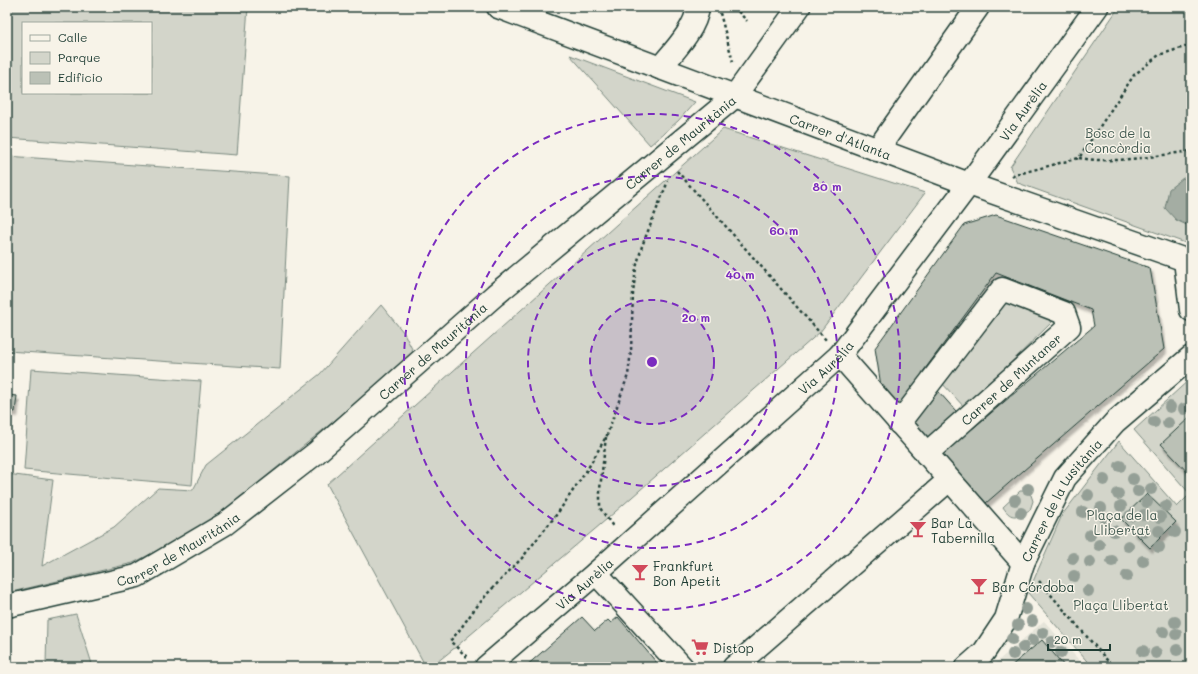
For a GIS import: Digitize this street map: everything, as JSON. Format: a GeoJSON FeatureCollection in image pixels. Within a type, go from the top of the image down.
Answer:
{"type":"FeatureCollection","features":[{"type":"Feature","properties":{"kind":"street","name":"Carrer d'Atlanta"},"geometry":{"type":"LineString","coordinates":[[498,7],[969,184],[1188,261],[1191,310]]}},
{"type":"Feature","properties":{"kind":"street"},"geometry":{"type":"LineString","coordinates":[[660,68],[689,30],[698,14],[698,7]]}},
{"type":"Feature","properties":{"kind":"street","name":"Carrer de Mauritània"},"geometry":{"type":"LineString","coordinates":[[7,606],[137,576],[225,524],[316,453],[495,295],[734,96],[799,7]]}},
{"type":"Feature","properties":{"kind":"street"},"geometry":{"type":"LineString","coordinates":[[877,150],[978,7]]}},
{"type":"Feature","properties":{"kind":"street","name":"Via Aurèlia"},"geometry":{"type":"LineString","coordinates":[[486,667],[628,544],[840,355],[969,184],[1098,7]]}},
{"type":"Feature","properties":{"kind":"street","name":"Carrer de Muntaner"},"geometry":{"type":"LineString","coordinates":[[899,423],[1002,289],[1064,313],[1069,327],[926,454]]}},
{"type":"Feature","properties":{"kind":"street"},"geometry":{"type":"LineString","coordinates":[[840,355],[1023,563]]}},
{"type":"Feature","properties":{"kind":"street","name":"Carrer de la Lusitània"},"geometry":{"type":"LineString","coordinates":[[967,667],[984,652],[1006,619],[1023,563],[1065,478],[1115,422],[1191,357]]}},
{"type":"Feature","properties":{"kind":"street"},"geometry":{"type":"LineString","coordinates":[[734,667],[949,480]]}},
{"type":"Feature","properties":{"kind":"street"},"geometry":{"type":"LineString","coordinates":[[596,572],[674,664]]}},
{"type":"Feature","properties":{"kind":"path"},"geometry":{"type":"LineString","coordinates":[[734,7],[747,21]]}},
{"type":"Feature","properties":{"kind":"path"},"geometry":{"type":"LineString","coordinates":[[721,16],[734,67]]}},
{"type":"Feature","properties":{"kind":"path"},"geometry":{"type":"LineString","coordinates":[[1078,158],[1134,74],[1160,55],[1191,45]]}},
{"type":"Feature","properties":{"kind":"path"},"geometry":{"type":"LineString","coordinates":[[1014,175],[1078,158],[1096,160],[1135,159],[1191,151]]}},
{"type":"Feature","properties":{"kind":"path"},"geometry":{"type":"LineString","coordinates":[[457,646],[450,641],[488,593],[522,558],[556,514],[572,493],[607,435],[628,375],[632,351],[633,293],[636,268],[642,246],[671,174]]}},
{"type":"Feature","properties":{"kind":"path"},"geometry":{"type":"LineString","coordinates":[[683,178],[820,332]]}},
{"type":"Feature","properties":{"kind":"path"},"geometry":{"type":"LineString","coordinates":[[607,435],[600,489],[600,508],[607,519],[628,544]]}},
{"type":"Feature","properties":{"kind":"path"},"geometry":{"type":"LineString","coordinates":[[1023,563],[1113,667]]}},
{"type":"Feature","properties":{"kind":"shaded area"},"geometry":{"type":"Polygon","coordinates":[[[1183,178],[1191,179],[1191,227],[1176,220],[1165,208],[1169,189],[1183,178]]]}},
{"type":"Feature","properties":{"kind":"shaded area"},"geometry":{"type":"Polygon","coordinates":[[[1044,621],[1085,667],[991,667],[1044,621]]]}},
{"type":"Feature","properties":{"kind":"green space"},"geometry":{"type":"Polygon","coordinates":[[[7,7],[248,7],[237,155],[7,138],[7,7]]]}},
{"type":"Feature","properties":{"kind":"green space","name":"Bosc de la Concòrdia"},"geometry":{"type":"Polygon","coordinates":[[[1119,7],[1191,7],[1191,245],[1018,183],[1010,167],[1119,7]]]}},
{"type":"Feature","properties":{"kind":"green space"},"geometry":{"type":"Polygon","coordinates":[[[570,55],[695,102],[678,121],[650,145],[570,55]]]}},
{"type":"Feature","properties":{"kind":"green space"},"geometry":{"type":"Polygon","coordinates":[[[723,129],[925,193],[820,332],[607,519],[457,646],[431,667],[426,667],[327,484],[723,129]]]}},
{"type":"Feature","properties":{"kind":"green space"},"geometry":{"type":"Polygon","coordinates":[[[7,156],[290,176],[280,369],[7,351],[7,156]]]}},
{"type":"Feature","properties":{"kind":"green space"},"geometry":{"type":"Polygon","coordinates":[[[1005,302],[1053,321],[965,408],[941,382],[1005,302]]]}},
{"type":"Feature","properties":{"kind":"green space"},"geometry":{"type":"Polygon","coordinates":[[[381,305],[404,333],[414,353],[350,408],[204,527],[133,563],[7,593],[7,474],[53,480],[42,566],[114,527],[158,488],[193,490],[206,465],[320,374],[381,305]]]}},
{"type":"Feature","properties":{"kind":"green space"},"geometry":{"type":"Polygon","coordinates":[[[31,369],[201,381],[192,485],[24,470],[31,369]]]}},
{"type":"Feature","properties":{"kind":"green space","name":"Plaça Llibertat"},"geometry":{"type":"Polygon","coordinates":[[[1191,378],[1191,667],[1092,667],[1028,593],[1062,515],[1119,441],[1177,507],[1190,494],[1134,430],[1191,378]]]}},
{"type":"Feature","properties":{"kind":"green space"},"geometry":{"type":"Polygon","coordinates":[[[1020,491],[1025,491],[1031,495],[1033,501],[1030,510],[1012,516],[1003,507],[1020,491]]]}},
{"type":"Feature","properties":{"kind":"green space"},"geometry":{"type":"Polygon","coordinates":[[[76,614],[93,667],[41,667],[46,665],[47,620],[76,614]]]}},
{"type":"Feature","properties":{"kind":"building"},"geometry":{"type":"Polygon","coordinates":[[[996,215],[1150,268],[1164,349],[986,503],[881,386],[875,348],[964,225],[996,215]],[[996,273],[922,373],[972,429],[1094,326],[1091,310],[996,273]]]}},
{"type":"Feature","properties":{"kind":"building"},"geometry":{"type":"Polygon","coordinates":[[[7,395],[17,396],[15,412],[9,411],[7,425],[7,395]]]}},
{"type":"Feature","properties":{"kind":"building"},"geometry":{"type":"Polygon","coordinates":[[[1191,416],[1191,476],[1161,444],[1191,416]]]}},
{"type":"Feature","properties":{"kind":"building"},"geometry":{"type":"Polygon","coordinates":[[[1147,494],[1176,522],[1150,548],[1121,519],[1147,494]]]}},
{"type":"Feature","properties":{"kind":"building"},"geometry":{"type":"Polygon","coordinates":[[[582,617],[595,631],[608,620],[611,623],[618,617],[657,663],[653,667],[525,667],[582,617]]]}},
{"type":"Feature","properties":{"kind":"building"},"geometry":{"type":"Polygon","coordinates":[[[1042,640],[1065,667],[1010,667],[1042,640]]]}},
{"type":"Feature","properties":{"kind":"place","name":"Bar La Tabernilla"},"geometry":{"type":"Point","coordinates":[918,529]}},
{"type":"Feature","properties":{"kind":"place","name":"Frankfurt Bon Apetit"},"geometry":{"type":"Point","coordinates":[640,572]}},
{"type":"Feature","properties":{"kind":"place","name":"Bar Córdoba"},"geometry":{"type":"Point","coordinates":[979,586]}},
{"type":"Feature","properties":{"kind":"place","name":"Distop"},"geometry":{"type":"Point","coordinates":[700,647]}},
{"type":"Feature","properties":{"kind":"park label","name":"Plaça de la Llibertat"},"geometry":{"type":"Point","coordinates":[1122,522]}}]}
